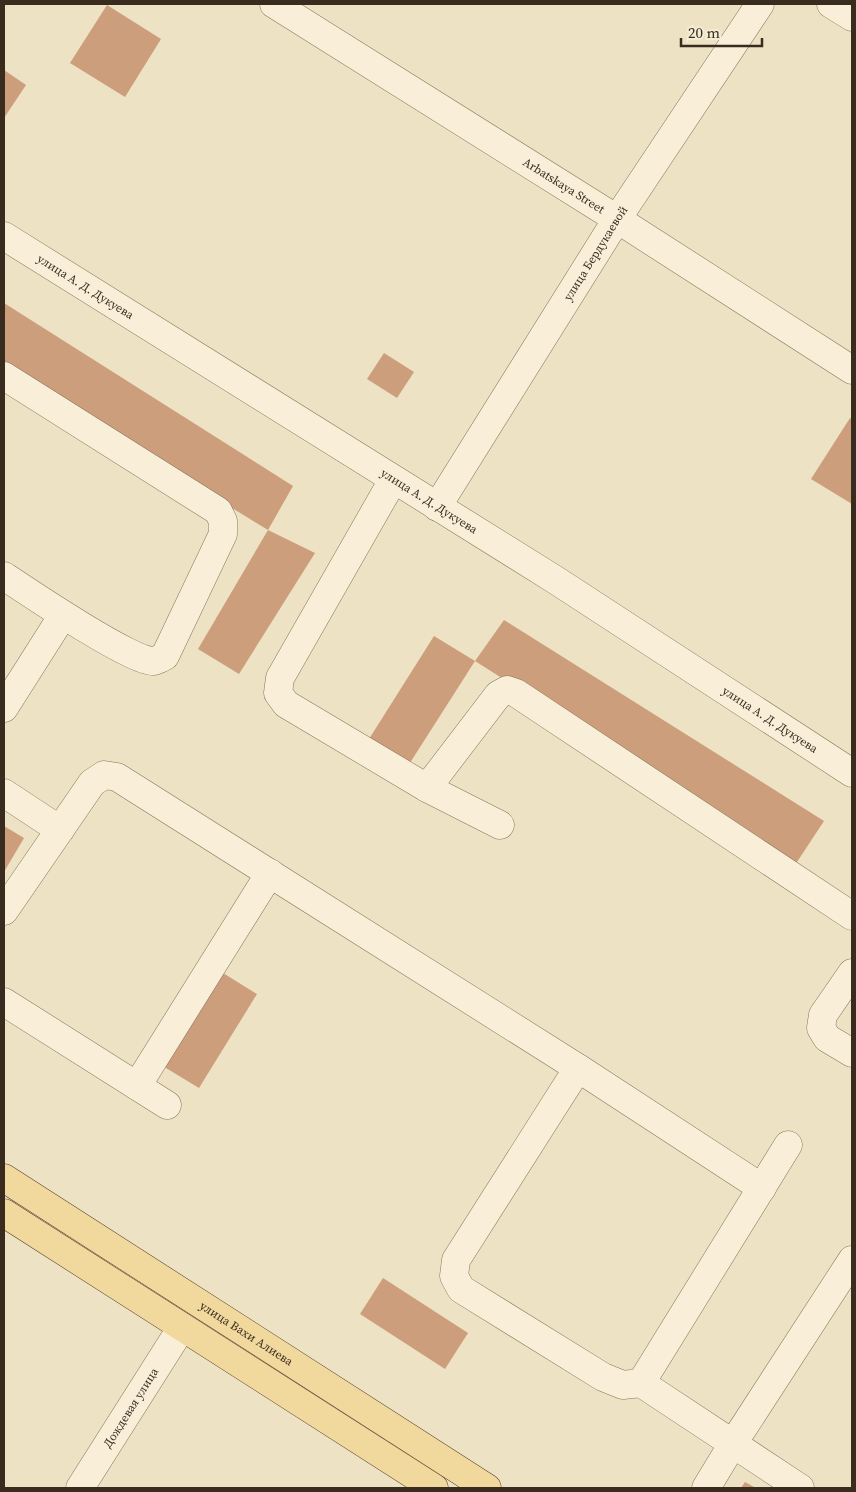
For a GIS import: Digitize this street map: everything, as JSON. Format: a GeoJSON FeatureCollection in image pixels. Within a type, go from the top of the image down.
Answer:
{"type":"FeatureCollection","features":[{"type":"Feature","properties":{"kind":"main road","name":"улица Вахи Алиева"},"geometry":{"type":"LineString","coordinates":[[4,1178],[487,1488]]}},
{"type":"Feature","properties":{"kind":"main road"},"geometry":{"type":"LineString","coordinates":[[4,1213],[434,1488]]}},
{"type":"Feature","properties":{"kind":"street","name":"Arbatskaya Street"},"geometry":{"type":"LineString","coordinates":[[274,4],[617,219],[852,370]]}},
{"type":"Feature","properties":{"kind":"street","name":"улица Бердукаевой"},"geometry":{"type":"LineString","coordinates":[[437,507],[617,219],[760,4]]}},
{"type":"Feature","properties":{"kind":"street"},"geometry":{"type":"LineString","coordinates":[[831,4],[852,17]]}},
{"type":"Feature","properties":{"kind":"street","name":"улица А. Д. Дукуева"},"geometry":{"type":"LineString","coordinates":[[4,236],[554,579],[852,773]]}},
{"type":"Feature","properties":{"kind":"street"},"geometry":{"type":"LineString","coordinates":[[4,376],[218,511],[223,522],[223,534],[165,656],[153,661],[138,657],[63,615],[4,576]]}},
{"type":"Feature","properties":{"kind":"street"},"geometry":{"type":"LineString","coordinates":[[393,480],[280,678],[278,693],[286,704],[426,788],[500,826]]}},
{"type":"Feature","properties":{"kind":"street"},"geometry":{"type":"LineString","coordinates":[[4,708],[63,615]]}},
{"type":"Feature","properties":{"kind":"street"},"geometry":{"type":"LineString","coordinates":[[426,788],[498,695],[507,690],[516,693],[852,916]]}},
{"type":"Feature","properties":{"kind":"street"},"geometry":{"type":"LineString","coordinates":[[4,911],[92,782],[104,775],[117,777],[578,1068],[762,1188]]}},
{"type":"Feature","properties":{"kind":"street"},"geometry":{"type":"LineString","coordinates":[[4,793],[60,830]]}},
{"type":"Feature","properties":{"kind":"street"},"geometry":{"type":"LineString","coordinates":[[137,1086],[270,873]]}},
{"type":"Feature","properties":{"kind":"street"},"geometry":{"type":"LineString","coordinates":[[852,973],[823,1015],[821,1028],[827,1038],[852,1053]]}},
{"type":"Feature","properties":{"kind":"street"},"geometry":{"type":"LineString","coordinates":[[4,1002],[166,1105]]}},
{"type":"Feature","properties":{"kind":"street"},"geometry":{"type":"LineString","coordinates":[[578,1068],[456,1260],[454,1276],[461,1289],[603,1377],[623,1385],[641,1383],[800,1488]]}},
{"type":"Feature","properties":{"kind":"street"},"geometry":{"type":"LineString","coordinates":[[641,1383],[788,1145]]}},
{"type":"Feature","properties":{"kind":"street"},"geometry":{"type":"LineString","coordinates":[[706,1488],[732,1444],[852,1262]]}},
{"type":"Feature","properties":{"kind":"street","name":"Дождевая улица"},"geometry":{"type":"LineString","coordinates":[[80,1488],[182,1327]]}},
{"type":"Feature","properties":{"kind":"building"},"geometry":{"type":"Polygon","coordinates":[[[107,5],[161,39],[125,97],[70,63],[107,5]]]}},
{"type":"Feature","properties":{"kind":"building"},"geometry":{"type":"Polygon","coordinates":[[[4,70],[26,85],[4,118],[4,70]]]}},
{"type":"Feature","properties":{"kind":"building"},"geometry":{"type":"Polygon","coordinates":[[[4,303],[293,486],[268,530],[4,368],[4,303]]]}},
{"type":"Feature","properties":{"kind":"building"},"geometry":{"type":"Polygon","coordinates":[[[384,353],[414,372],[397,398],[367,379],[384,353]]]}},
{"type":"Feature","properties":{"kind":"building"},"geometry":{"type":"Polygon","coordinates":[[[850,418],[852,419],[852,504],[811,479],[850,418]]]}},
{"type":"Feature","properties":{"kind":"building"},"geometry":{"type":"Polygon","coordinates":[[[268,530],[315,553],[239,674],[198,649],[268,530]]]}},
{"type":"Feature","properties":{"kind":"building"},"geometry":{"type":"Polygon","coordinates":[[[504,620],[824,821],[795,865],[475,661],[504,620]]]}},
{"type":"Feature","properties":{"kind":"building"},"geometry":{"type":"Polygon","coordinates":[[[434,636],[475,661],[408,766],[369,739],[434,636]]]}},
{"type":"Feature","properties":{"kind":"building"},"geometry":{"type":"Polygon","coordinates":[[[4,826],[24,838],[4,872],[4,826]]]}},
{"type":"Feature","properties":{"kind":"building"},"geometry":{"type":"Polygon","coordinates":[[[215,968],[257,994],[199,1088],[156,1062],[215,968]]]}},
{"type":"Feature","properties":{"kind":"building"},"geometry":{"type":"Polygon","coordinates":[[[383,1278],[468,1333],[445,1369],[360,1314],[383,1278]]]}},
{"type":"Feature","properties":{"kind":"building"},"geometry":{"type":"Polygon","coordinates":[[[745,1482],[756,1488],[741,1488],[745,1482]]]}}]}
